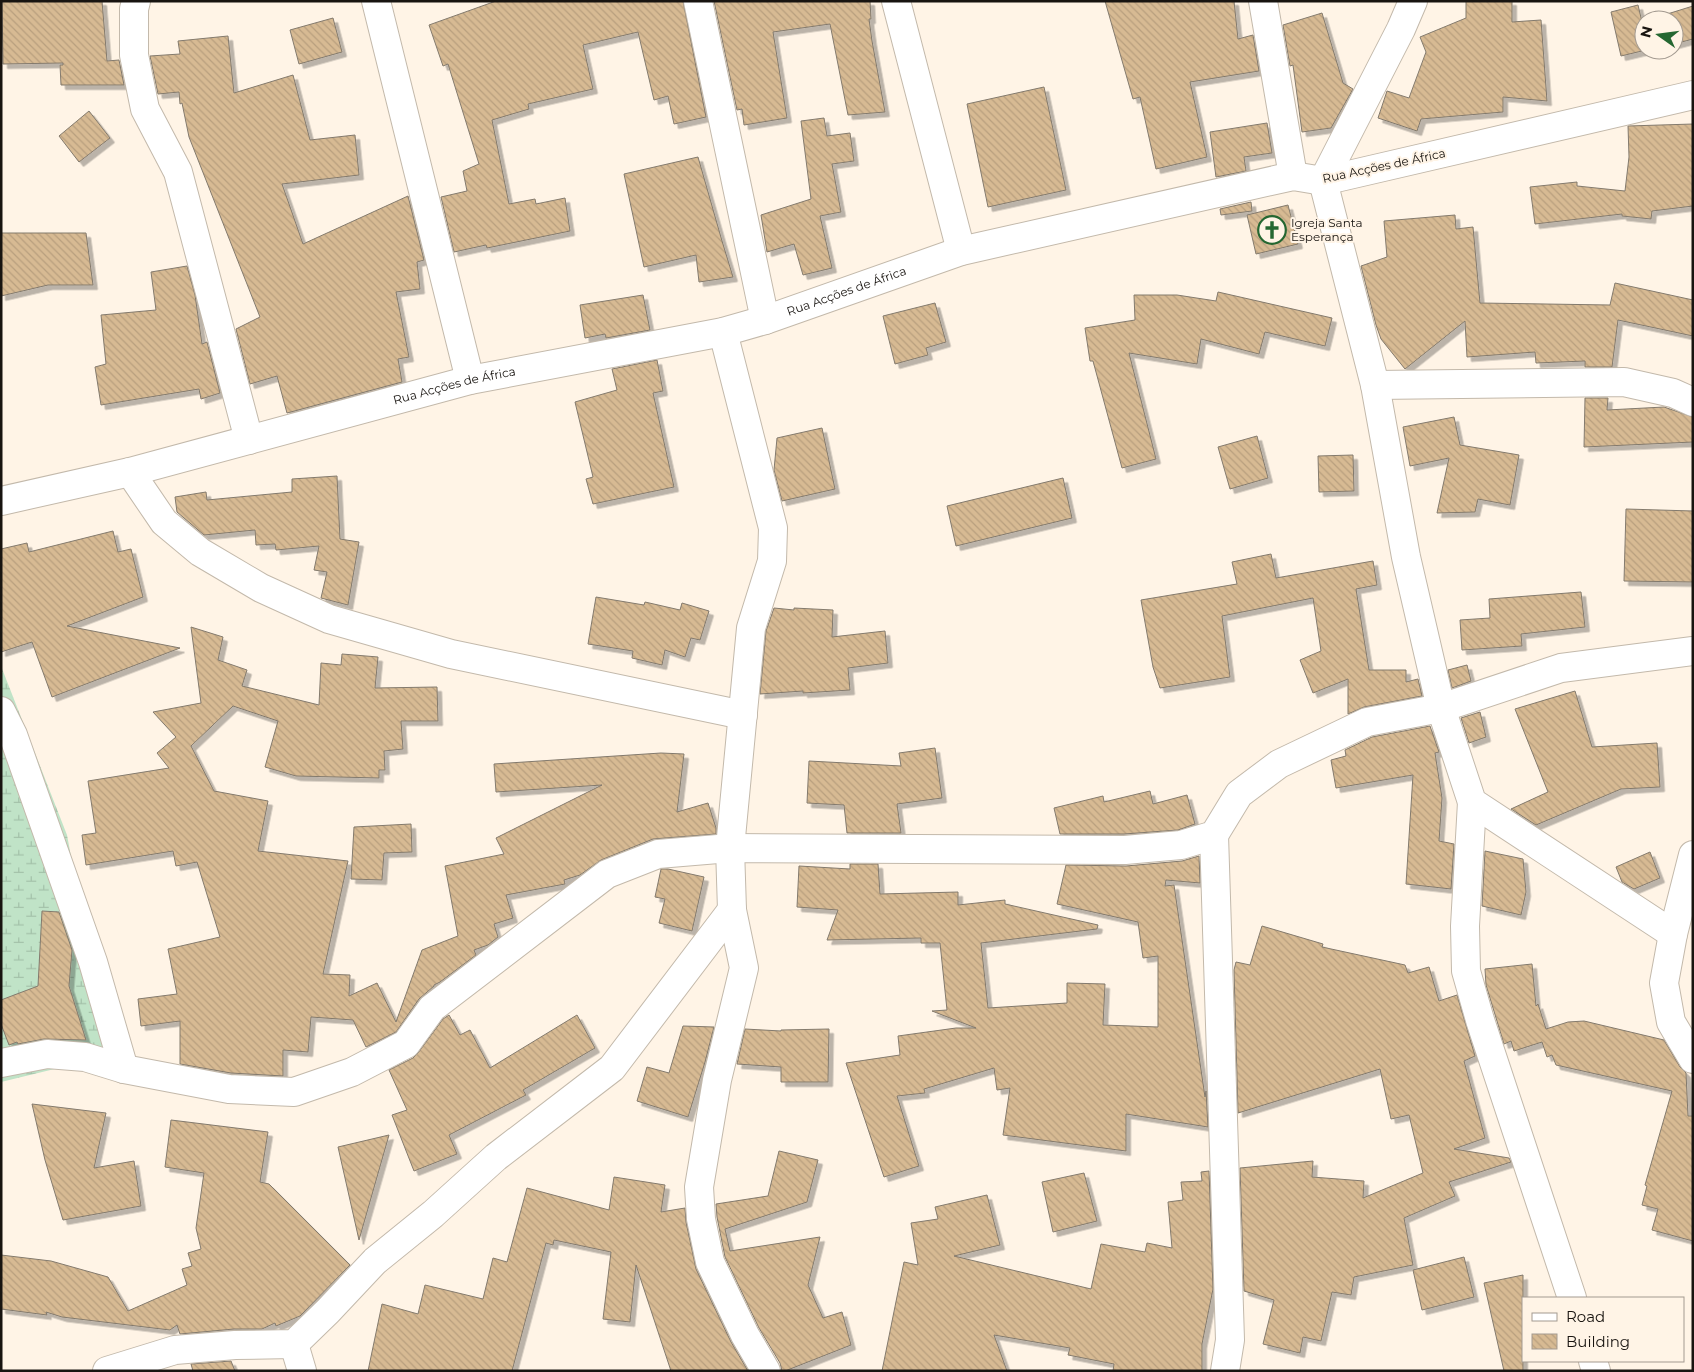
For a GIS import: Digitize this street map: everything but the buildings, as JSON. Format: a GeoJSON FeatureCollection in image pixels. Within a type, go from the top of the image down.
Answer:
{"type":"FeatureCollection","features":[{"type":"Feature","properties":{"kind":"street"},"geometry":{"type":"LineString","coordinates":[[136,1],[134,10],[134,54],[145,109],[178,172],[249,440]]}},
{"type":"Feature","properties":{"kind":"street"},"geometry":{"type":"LineString","coordinates":[[376,1],[470,380]]}},
{"type":"Feature","properties":{"kind":"street"},"geometry":{"type":"LineString","coordinates":[[698,1],[765,320]]}},
{"type":"Feature","properties":{"kind":"street"},"geometry":{"type":"LineString","coordinates":[[896,1],[961,251]]}},
{"type":"Feature","properties":{"kind":"street"},"geometry":{"type":"LineString","coordinates":[[1263,1],[1293,176]]}},
{"type":"Feature","properties":{"kind":"street"},"geometry":{"type":"LineString","coordinates":[[1413,1],[1323,181],[1375,385],[1406,557],[1442,708],[1472,802],[1466,926],[1466,971],[1572,1297]]}},
{"type":"Feature","properties":{"kind":"street","name":"Rua Acções de África"},"geometry":{"type":"LineString","coordinates":[[1,501],[130,472],[470,380],[723,332],[765,320],[961,251],[1293,176],[1323,181],[1693,95]]}},
{"type":"Feature","properties":{"kind":"street"},"geometry":{"type":"LineString","coordinates":[[723,332],[772,528],[772,561],[751,628],[730,848],[732,910],[744,968],[717,1080],[699,1187],[701,1219],[710,1262],[744,1335],[766,1371]]}},
{"type":"Feature","properties":{"kind":"street"},"geometry":{"type":"LineString","coordinates":[[1375,385],[1624,382],[1673,393],[1693,402]]}},
{"type":"Feature","properties":{"kind":"street"},"geometry":{"type":"LineString","coordinates":[[130,472],[164,522],[200,552],[260,588],[329,619],[450,654],[743,715]]}},
{"type":"Feature","properties":{"kind":"street"},"geometry":{"type":"LineString","coordinates":[[1225,1371],[1230,1340],[1214,835],[1239,794],[1279,764],[1367,722],[1442,708],[1561,668],[1693,651]]}},
{"type":"Feature","properties":{"kind":"street"},"geometry":{"type":"LineString","coordinates":[[1,711],[13,735],[70,894],[93,962],[124,1070]]}},
{"type":"Feature","properties":{"kind":"street"},"geometry":{"type":"LineString","coordinates":[[1472,802],[1673,934]]}},
{"type":"Feature","properties":{"kind":"street"},"geometry":{"type":"LineString","coordinates":[[1,1064],[47,1054],[85,1057],[124,1070],[229,1089],[294,1092],[352,1072],[406,1044],[432,1008],[607,874],[658,854],[730,848],[1125,850],[1181,845],[1214,835]]}},
{"type":"Feature","properties":{"kind":"street"},"geometry":{"type":"LineString","coordinates":[[1693,855],[1673,934],[1664,983],[1671,1022],[1693,1059]]}},
{"type":"Feature","properties":{"kind":"street"},"geometry":{"type":"LineString","coordinates":[[106,1371],[175,1350],[235,1345],[294,1344],[328,1311],[374,1261],[433,1214],[496,1157],[612,1068],[732,910]]}},
{"type":"Feature","properties":{"kind":"street"},"geometry":{"type":"LineString","coordinates":[[294,1344],[302,1371]]}},
{"type":"Feature","properties":{"kind":"green space"},"geometry":{"type":"Polygon","coordinates":[[[1,666],[67,835],[108,1056],[1,1082],[1,666]]]}},
{"type":"Feature","properties":{"kind":"place","name":"Igreja Santa Esperança"},"geometry":{"type":"Point","coordinates":[1272,230]}}]}
